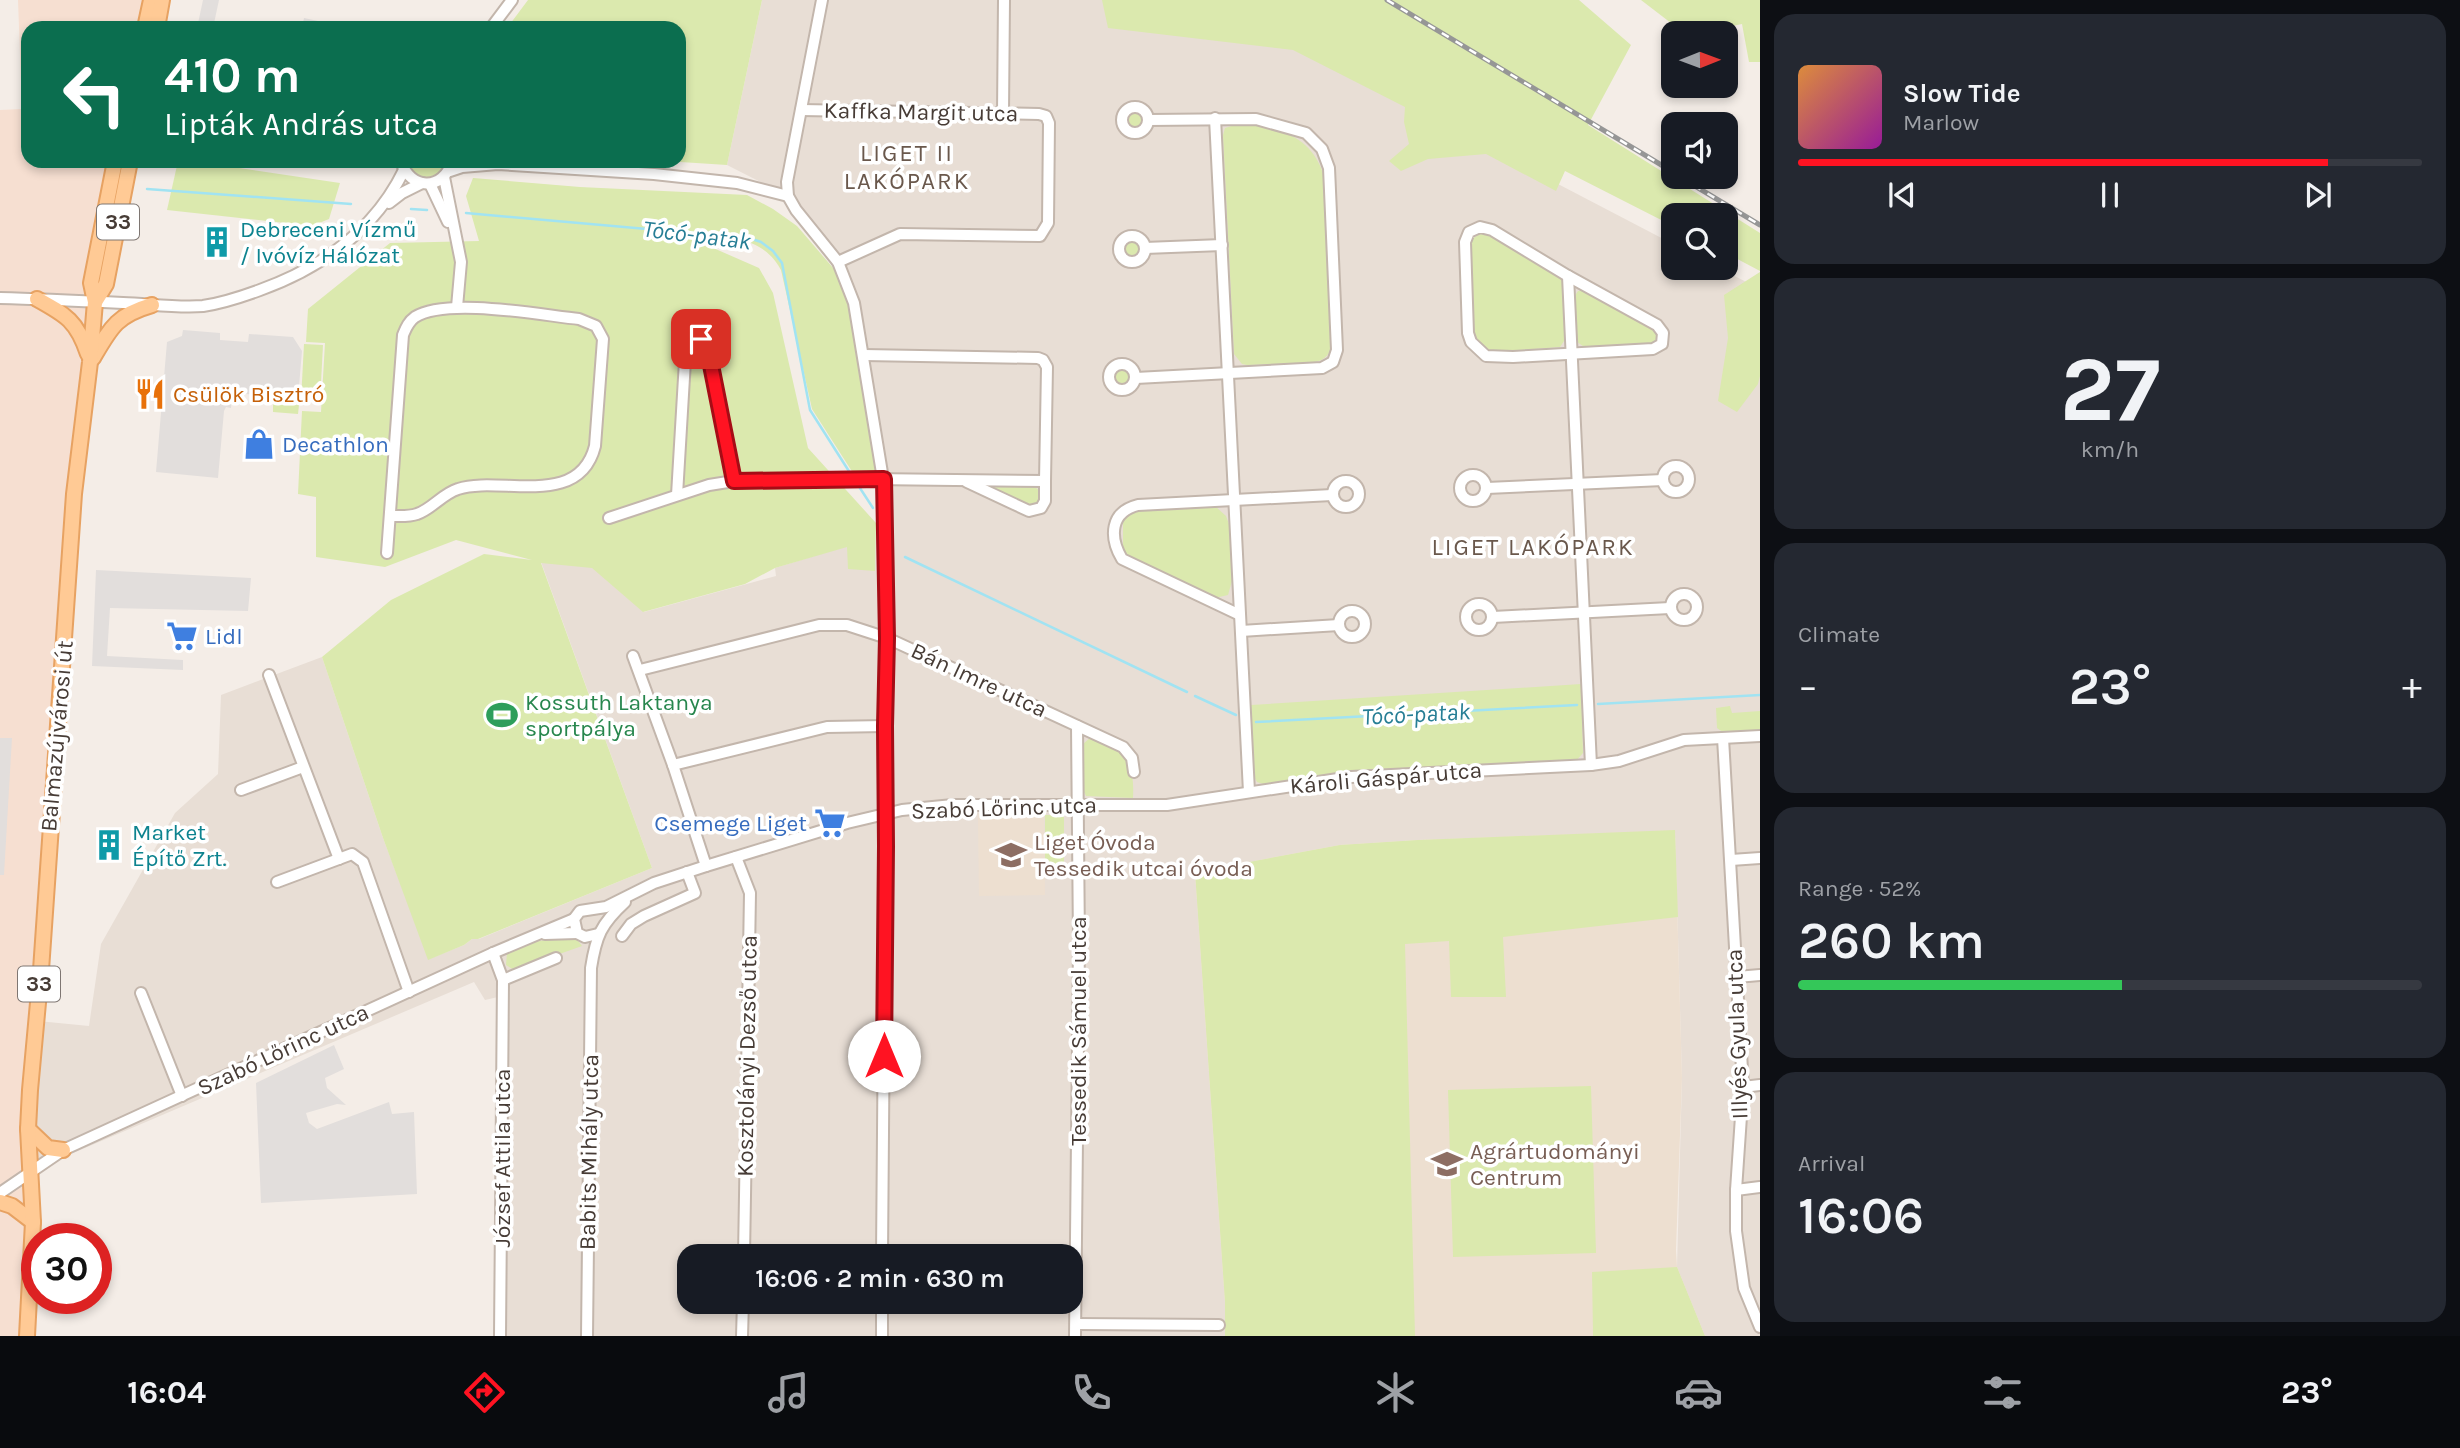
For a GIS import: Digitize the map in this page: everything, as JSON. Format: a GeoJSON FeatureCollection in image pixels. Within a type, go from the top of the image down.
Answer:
{"type":"FeatureCollection","features":[{"type":"Feature","properties":{"kind":"main road"},"geometry":{"type":"LineString","coordinates":[[146,21],[151,0]]}},
{"type":"Feature","properties":{"kind":"main road"},"geometry":{"type":"LineString","coordinates":[[158,21],[162,0]]}},
{"type":"Feature","properties":{"kind":"main road","name":"Balmazújvárosi út"},"geometry":{"type":"LineString","coordinates":[[30,1172],[28,1129],[74,494],[90,362],[95,302],[92,279],[114,168]]}},
{"type":"Feature","properties":{"kind":"main road","name":"Balmazújvárosi út"},"geometry":{"type":"LineString","coordinates":[[95,302],[106,284],[129,168]]}},
{"type":"Feature","properties":{"kind":"main road"},"geometry":{"type":"LineString","coordinates":[[37,299],[71,320],[82,335],[90,362]]}},
{"type":"Feature","properties":{"kind":"main road"},"geometry":{"type":"LineString","coordinates":[[90,362],[119,319],[152,304]]}},
{"type":"Feature","properties":{"kind":"main road"},"geometry":{"type":"LineString","coordinates":[[28,1129],[48,1148],[63,1150]]}},
{"type":"Feature","properties":{"kind":"main road","name":"33"},"geometry":{"type":"LineString","coordinates":[[27,1336],[33,1222],[30,1172]]}},
{"type":"Feature","properties":{"kind":"main road"},"geometry":{"type":"LineString","coordinates":[[0,1202],[12,1206],[33,1222]]}},
{"type":"Feature","properties":{"kind":"street"},"geometry":{"type":"LineString","coordinates":[[496,21],[512,0]]}},
{"type":"Feature","properties":{"kind":"street"},"geometry":{"type":"LineString","coordinates":[[822,0],[787,182],[788,197],[838,262],[854,303],[884,479],[887,638],[882,1244]]}},
{"type":"Feature","properties":{"kind":"street"},"geometry":{"type":"LineString","coordinates":[[1003,113],[1004,0]]}},
{"type":"Feature","properties":{"kind":"street","name":"Kaffka Margit utca"},"geometry":{"type":"LineString","coordinates":[[801,110],[1038,114],[1046,116],[1049,123],[1048,223],[1040,236],[900,234],[838,262]]}},
{"type":"Feature","properties":{"kind":"street"},"geometry":{"type":"LineString","coordinates":[[1215,118],[1249,792]]}},
{"type":"Feature","properties":{"kind":"street"},"geometry":{"type":"LineString","coordinates":[[1136,377],[1322,368],[1333,362],[1338,350],[1329,168],[1322,149],[1306,133],[1256,119],[1148,120]]}},
{"type":"Feature","properties":{"kind":"street"},"geometry":{"type":"LineString","coordinates":[[0,298],[176,307],[229,301],[288,280],[313,267],[358,234],[396,186],[402,168]]}},
{"type":"Feature","properties":{"kind":"street"},"geometry":{"type":"LineString","coordinates":[[404,168],[410,177],[426,184],[454,238],[461,262],[457,307]]}},
{"type":"Feature","properties":{"kind":"street"},"geometry":{"type":"LineString","coordinates":[[563,168],[737,183],[788,197]]}},
{"type":"Feature","properties":{"kind":"street"},"geometry":{"type":"LineString","coordinates":[[378,211],[402,193],[426,184],[449,170],[454,238]]}},
{"type":"Feature","properties":{"kind":"street"},"geometry":{"type":"LineString","coordinates":[[1486,228],[1568,276],[1657,325],[1664,337],[1662,344],[1653,349],[1494,358],[1477,350],[1468,333],[1465,242],[1466,236],[1474,229],[1486,228]]}},
{"type":"Feature","properties":{"kind":"street"},"geometry":{"type":"LineString","coordinates":[[1145,248],[1222,245]]}},
{"type":"Feature","properties":{"kind":"street"},"geometry":{"type":"LineString","coordinates":[[1568,276],[1591,765]]}},
{"type":"Feature","properties":{"kind":"street"},"geometry":{"type":"LineString","coordinates":[[387,553],[403,335],[407,324],[419,315],[457,307],[579,319],[596,326],[603,339],[595,446],[592,457],[579,473],[548,485],[522,488],[472,486],[457,489],[414,516],[390,516]]}},
{"type":"Feature","properties":{"kind":"street"},"geometry":{"type":"LineString","coordinates":[[677,495],[686,344],[692,339],[701,339],[707,345],[734,481]]}},
{"type":"Feature","properties":{"kind":"street"},"geometry":{"type":"LineString","coordinates":[[864,355],[1043,360],[1047,367],[1045,501],[1041,508],[1029,511],[962,480]]}},
{"type":"Feature","properties":{"kind":"street"},"geometry":{"type":"LineString","coordinates":[[1487,488],[1663,480]]}},
{"type":"Feature","properties":{"kind":"street"},"geometry":{"type":"LineString","coordinates":[[609,518],[709,485],[734,481],[1045,481]]}},
{"type":"Feature","properties":{"kind":"street"},"geometry":{"type":"LineString","coordinates":[[1240,615],[1122,559],[1116,550],[1114,539],[1118,517],[1126,508],[1138,505],[1332,495]]}},
{"type":"Feature","properties":{"kind":"street"},"geometry":{"type":"LineString","coordinates":[[1493,617],[1670,608]]}},
{"type":"Feature","properties":{"kind":"street","name":"Bán Imre utca"},"geometry":{"type":"LineString","coordinates":[[639,670],[820,625],[847,625],[887,638],[1123,747],[1132,758],[1134,772]]}},
{"type":"Feature","properties":{"kind":"street"},"geometry":{"type":"LineString","coordinates":[[1241,631],[1339,625]]}},
{"type":"Feature","properties":{"kind":"street"},"geometry":{"type":"LineString","coordinates":[[633,656],[706,866]]}},
{"type":"Feature","properties":{"kind":"street"},"geometry":{"type":"LineString","coordinates":[[269,675],[339,859]]}},
{"type":"Feature","properties":{"kind":"street"},"geometry":{"type":"LineString","coordinates":[[673,765],[827,727],[885,726]]}},
{"type":"Feature","properties":{"kind":"street","name":"Tessedik Sámuel utca"},"geometry":{"type":"LineString","coordinates":[[1075,1330],[1079,943],[1077,726]]}},
{"type":"Feature","properties":{"kind":"street","name":"Károli Gáspár utca"},"geometry":{"type":"LineString","coordinates":[[1183,803],[1351,777],[1591,765],[1619,761],[1684,740],[1760,736]]}},
{"type":"Feature","properties":{"kind":"street","name":"Illyés Gyula utca"},"geometry":{"type":"LineString","coordinates":[[1723,738],[1743,1087],[1736,1231],[1744,1288],[1760,1326]]}},
{"type":"Feature","properties":{"kind":"street"},"geometry":{"type":"LineString","coordinates":[[241,790],[303,767]]}},
{"type":"Feature","properties":{"kind":"street","name":"Szabó Lőrinc utca"},"geometry":{"type":"LineString","coordinates":[[594,910],[630,897],[654,883],[687,872],[886,813],[953,805],[1183,803]]}},
{"type":"Feature","properties":{"kind":"street"},"geometry":{"type":"LineString","coordinates":[[276,882],[352,854],[363,862],[409,992]]}},
{"type":"Feature","properties":{"kind":"street","name":"Kosztolányi Dezső utca"},"geometry":{"type":"LineString","coordinates":[[736,857],[750,893],[744,1244]]}},
{"type":"Feature","properties":{"kind":"street"},"geometry":{"type":"LineString","coordinates":[[1731,860],[1760,858]]}},
{"type":"Feature","properties":{"kind":"street"},"geometry":{"type":"LineString","coordinates":[[622,936],[631,924],[644,916],[695,893],[687,872]]}},
{"type":"Feature","properties":{"kind":"street","name":"Szabó Lőrinc utca"},"geometry":{"type":"LineString","coordinates":[[600,930],[630,897]]}},
{"type":"Feature","properties":{"kind":"street"},"geometry":{"type":"LineString","coordinates":[[584,909],[594,910],[601,916],[600,930],[581,935],[574,919],[584,909]]}},
{"type":"Feature","properties":{"kind":"street","name":"Szabó Lőrinc utca"},"geometry":{"type":"LineString","coordinates":[[0,1193],[63,1150],[493,953],[574,919]]}},
{"type":"Feature","properties":{"kind":"street","name":"Babits Mihály utca"},"geometry":{"type":"LineString","coordinates":[[587,1336],[591,968],[600,930]]}},
{"type":"Feature","properties":{"kind":"street","name":"Szabó Lőrinc utca"},"geometry":{"type":"LineString","coordinates":[[538,934],[581,935]]}},
{"type":"Feature","properties":{"kind":"street","name":"Babits Mihály utca"},"geometry":{"type":"LineString","coordinates":[[581,935],[591,968]]}},
{"type":"Feature","properties":{"kind":"street"},"geometry":{"type":"LineString","coordinates":[[493,953],[503,980],[556,958]]}},
{"type":"Feature","properties":{"kind":"street"},"geometry":{"type":"LineString","coordinates":[[1737,977],[1760,975]]}},
{"type":"Feature","properties":{"kind":"street","name":"József Attila utca"},"geometry":{"type":"LineString","coordinates":[[500,1336],[503,980]]}},
{"type":"Feature","properties":{"kind":"street"},"geometry":{"type":"LineString","coordinates":[[141,993],[182,1096]]}},
{"type":"Feature","properties":{"kind":"street"},"geometry":{"type":"LineString","coordinates":[[1743,1087],[1760,1085]]}},
{"type":"Feature","properties":{"kind":"street"},"geometry":{"type":"LineString","coordinates":[[1736,1190],[1760,1187]]}},
{"type":"Feature","properties":{"kind":"street"},"geometry":{"type":"LineString","coordinates":[[742,1336],[743,1314]]}},
{"type":"Feature","properties":{"kind":"street"},"geometry":{"type":"LineString","coordinates":[[882,1314],[882,1336]]}},
{"type":"Feature","properties":{"kind":"street"},"geometry":{"type":"LineString","coordinates":[[1075,1330],[1219,1325]]}},
{"type":"Feature","properties":{"kind":"shaded area"},"geometry":{"type":"Polygon","coordinates":[[[18,0],[160,0],[156,21],[21,21],[21,82],[18,0]]]}},
{"type":"Feature","properties":{"kind":"shaded area"},"geometry":{"type":"Polygon","coordinates":[[[203,0],[219,0],[214,21],[198,21],[203,0]]]}},
{"type":"Feature","properties":{"kind":"shaded area"},"geometry":{"type":"Polygon","coordinates":[[[762,0],[1206,0],[1661,238],[1661,280],[1738,280],[1738,278],[1760,289],[1760,1336],[1705,1336],[1677,1267],[1682,1078],[1675,831],[1340,845],[1195,872],[1225,1302],[1225,1336],[494,1336],[498,997],[485,1000],[474,982],[31,1171],[38,1021],[89,1026],[101,944],[175,813],[218,774],[221,695],[322,657],[383,838],[429,959],[472,939],[479,939],[652,868],[541,562],[592,567],[644,612],[776,576],[775,568],[847,546],[875,571],[878,437],[848,282],[782,193],[727,165],[762,0]]]}},
{"type":"Feature","properties":{"kind":"shaded area"},"geometry":{"type":"Polygon","coordinates":[[[21,109],[21,168],[126,168],[98,305],[38,1021],[26,1223],[21,1223],[20,1336],[0,1336],[0,110],[21,109]]]}},
{"type":"Feature","properties":{"kind":"shaded area"},"geometry":{"type":"Polygon","coordinates":[[[183,330],[220,333],[220,340],[248,342],[249,334],[293,337],[302,351],[298,398],[232,393],[231,408],[226,407],[224,411],[218,478],[156,472],[167,342],[182,336],[183,330]]]}},
{"type":"Feature","properties":{"kind":"shaded area"},"geometry":{"type":"Polygon","coordinates":[[[96,570],[251,578],[248,611],[110,608],[107,656],[183,660],[183,670],[92,666],[96,570]]]}},
{"type":"Feature","properties":{"kind":"shaded area"},"geometry":{"type":"Polygon","coordinates":[[[0,738],[12,738],[4,875],[0,875],[0,738]]]}},
{"type":"Feature","properties":{"kind":"shaded area","name":"Liget Óvoda Tessedik utcai óvoda"},"geometry":{"type":"Polygon","coordinates":[[[1044,813],[1045,895],[979,896],[978,814],[1044,813]]]}},
{"type":"Feature","properties":{"kind":"shaded area","name":"Agrártudományi Centrum"},"geometry":{"type":"Polygon","coordinates":[[[1675,830],[1682,1078],[1677,1267],[1705,1336],[1225,1336],[1225,1302],[1195,872],[1340,845],[1675,830]]]}},
{"type":"Feature","properties":{"kind":"shaded area"},"geometry":{"type":"Polygon","coordinates":[[[334,1045],[344,1069],[325,1078],[327,1088],[346,1105],[337,1104],[306,1113],[309,1123],[317,1129],[389,1102],[392,1114],[414,1112],[417,1194],[261,1203],[256,1083],[334,1045]]]}},
{"type":"Feature","properties":{"kind":"green space"},"geometry":{"type":"Polygon","coordinates":[[[528,0],[762,0],[727,165],[686,162],[686,21],[512,21],[528,0]]]}},
{"type":"Feature","properties":{"kind":"green space"},"geometry":{"type":"Polygon","coordinates":[[[1102,0],[1579,0],[1631,45],[1588,125],[1661,171],[1661,189],[1690,189],[1712,203],[1661,203],[1661,220],[1565,171],[1556,191],[1486,154],[1428,159],[1401,171],[1389,161],[1409,144],[1404,122],[1405,107],[1293,50],[1108,28],[1102,0]]]}},
{"type":"Feature","properties":{"kind":"green space"},"geometry":{"type":"Polygon","coordinates":[[[1641,0],[1760,0],[1760,62],[1749,62],[1742,24],[1738,25],[1738,21],[1668,21],[1641,0]]]}},
{"type":"Feature","properties":{"kind":"green space"},"geometry":{"type":"Polygon","coordinates":[[[1135,113],[1141,115],[1141,127],[1135,129],[1129,127],[1127,121],[1129,115],[1135,113]]]}},
{"type":"Feature","properties":{"kind":"green space"},"geometry":{"type":"Polygon","coordinates":[[[1238,124],[1266,127],[1290,135],[1309,149],[1323,173],[1332,346],[1323,359],[1316,362],[1247,365],[1242,364],[1234,354],[1223,135],[1225,128],[1238,124]]]}},
{"type":"Feature","properties":{"kind":"green space"},"geometry":{"type":"Polygon","coordinates":[[[176,168],[239,168],[340,183],[329,219],[312,226],[167,210],[176,168]]]}},
{"type":"Feature","properties":{"kind":"green space"},"geometry":{"type":"Polygon","coordinates":[[[443,168],[432,178],[426,179],[416,175],[411,169],[443,168]]]}},
{"type":"Feature","properties":{"kind":"green space"},"geometry":{"type":"Polygon","coordinates":[[[473,178],[580,187],[747,195],[797,226],[834,269],[859,333],[880,472],[853,473],[812,409],[781,270],[772,257],[761,248],[737,239],[679,233],[759,268],[773,293],[808,448],[876,523],[875,571],[848,569],[847,547],[775,568],[745,584],[643,612],[592,568],[541,563],[652,868],[478,939],[472,939],[428,960],[383,838],[322,657],[391,600],[484,554],[532,560],[456,540],[385,567],[316,557],[316,497],[298,494],[302,411],[321,412],[325,343],[306,342],[308,309],[390,243],[479,241],[466,196],[473,178]]]}},
{"type":"Feature","properties":{"kind":"green space"},"geometry":{"type":"Polygon","coordinates":[[[1738,219],[1760,233],[1760,271],[1738,259],[1738,219]]]}},
{"type":"Feature","properties":{"kind":"green space"},"geometry":{"type":"Polygon","coordinates":[[[1481,233],[1489,234],[1561,279],[1564,284],[1566,338],[1560,347],[1494,352],[1478,341],[1474,335],[1470,245],[1472,239],[1481,233]]]}},
{"type":"Feature","properties":{"kind":"green space"},"geometry":{"type":"Polygon","coordinates":[[[1133,241],[1139,243],[1139,255],[1133,257],[1127,255],[1125,249],[1127,243],[1133,241]]]}},
{"type":"Feature","properties":{"kind":"green space"},"geometry":{"type":"Polygon","coordinates":[[[1760,272],[1760,376],[1758,384],[1737,412],[1718,401],[1728,338],[1724,295],[1760,272]]]}},
{"type":"Feature","properties":{"kind":"green space"},"geometry":{"type":"Polygon","coordinates":[[[1585,290],[1657,332],[1659,336],[1656,344],[1586,348],[1577,342],[1574,297],[1578,291],[1585,290]]]}},
{"type":"Feature","properties":{"kind":"green space"},"geometry":{"type":"Polygon","coordinates":[[[304,344],[323,345],[320,401],[301,400],[304,344]]]}},
{"type":"Feature","properties":{"kind":"green space"},"geometry":{"type":"Polygon","coordinates":[[[1123,370],[1129,372],[1129,384],[1123,386],[1117,384],[1115,378],[1117,372],[1123,370]]]}},
{"type":"Feature","properties":{"kind":"green space"},"geometry":{"type":"Polygon","coordinates":[[[273,403],[299,405],[298,414],[273,412],[273,403]]]}},
{"type":"Feature","properties":{"kind":"green space"},"geometry":{"type":"Polygon","coordinates":[[[985,485],[1033,486],[1039,490],[1039,499],[1037,503],[1028,505],[985,485]]]}},
{"type":"Feature","properties":{"kind":"green space"},"geometry":{"type":"Polygon","coordinates":[[[1216,507],[1226,516],[1229,524],[1232,581],[1228,595],[1215,598],[1123,553],[1123,523],[1127,515],[1135,511],[1216,507]]]}},
{"type":"Feature","properties":{"kind":"green space"},"geometry":{"type":"Polygon","coordinates":[[[1581,684],[1583,753],[1576,761],[1347,771],[1263,784],[1257,782],[1253,775],[1251,705],[1581,684]]]}},
{"type":"Feature","properties":{"kind":"green space"},"geometry":{"type":"Polygon","coordinates":[[[1730,706],[1732,713],[1760,711],[1760,731],[1724,733],[1717,728],[1716,708],[1730,706]]]}},
{"type":"Feature","properties":{"kind":"green space"},"geometry":{"type":"Polygon","coordinates":[[[1090,738],[1111,746],[1125,758],[1132,775],[1133,798],[1086,796],[1083,790],[1083,744],[1090,738]]]}},
{"type":"Feature","properties":{"kind":"green space"},"geometry":{"type":"Polygon","coordinates":[[[1045,815],[1064,815],[1064,876],[1045,876],[1045,815]]]}},
{"type":"Feature","properties":{"kind":"green space"},"geometry":{"type":"Polygon","coordinates":[[[1675,830],[1678,917],[1503,937],[1506,997],[1451,997],[1449,941],[1405,944],[1415,1336],[1225,1336],[1225,1302],[1195,872],[1340,845],[1675,830]]]}},
{"type":"Feature","properties":{"kind":"green space"},"geometry":{"type":"Polygon","coordinates":[[[562,937],[576,938],[582,946],[514,970],[506,965],[507,953],[513,949],[562,937]]]}},
{"type":"Feature","properties":{"kind":"green space"},"geometry":{"type":"Polygon","coordinates":[[[1591,1086],[1596,1253],[1453,1257],[1448,1090],[1591,1086]]]}},
{"type":"Feature","properties":{"kind":"green space"},"geometry":{"type":"Polygon","coordinates":[[[1677,1267],[1705,1336],[1593,1336],[1592,1272],[1677,1267]]]}},
{"type":"Feature","properties":{"kind":"waterway","name":"Tócó-patak"},"geometry":{"type":"LineString","coordinates":[[147,189],[351,204]]}},
{"type":"Feature","properties":{"kind":"waterway","name":"Tócó-patak"},"geometry":{"type":"LineString","coordinates":[[411,209],[427,210]]}},
{"type":"Feature","properties":{"kind":"waterway","name":"Tócó-patak"},"geometry":{"type":"LineString","coordinates":[[466,213],[749,238],[761,242],[773,251],[782,263],[810,410],[852,476]]}},
{"type":"Feature","properties":{"kind":"waterway","name":"Tócó-patak"},"geometry":{"type":"LineString","coordinates":[[856,482],[873,508]]}},
{"type":"Feature","properties":{"kind":"waterway","name":"Tócó-patak"},"geometry":{"type":"LineString","coordinates":[[905,557],[1187,692]]}},
{"type":"Feature","properties":{"kind":"waterway","name":"Tócó-patak"},"geometry":{"type":"LineString","coordinates":[[1598,704],[1760,695]]}},
{"type":"Feature","properties":{"kind":"waterway","name":"Tócó-patak"},"geometry":{"type":"LineString","coordinates":[[1195,696],[1236,715]]}},
{"type":"Feature","properties":{"kind":"waterway","name":"Tócó-patak"},"geometry":{"type":"LineString","coordinates":[[1256,722],[1577,705]]}},
{"type":"Feature","properties":{"kind":"railway"},"geometry":{"type":"LineString","coordinates":[[1387,0],[1661,165]]}},
{"type":"Feature","properties":{"kind":"railway"},"geometry":{"type":"LineString","coordinates":[[1700,189],[1760,225]]}},
{"type":"Feature","properties":{"kind":"place","name":"Debreceni Vízmű / Ivóvíz Hálózat"},"geometry":{"type":"Point","coordinates":[217,242]}},
{"type":"Feature","properties":{"kind":"place","name":"Csülök Bisztró"},"geometry":{"type":"Point","coordinates":[150,394]}},
{"type":"Feature","properties":{"kind":"place","name":"Decathlon"},"geometry":{"type":"Point","coordinates":[259,444]}},
{"type":"Feature","properties":{"kind":"place","name":"Lidl"},"geometry":{"type":"Point","coordinates":[182,636]}},
{"type":"Feature","properties":{"kind":"place","name":"Kossuth Laktanya sportpálya"},"geometry":{"type":"Point","coordinates":[502,715]}},
{"type":"Feature","properties":{"kind":"place","name":"Csemege Liget"},"geometry":{"type":"Point","coordinates":[830,823]}},
{"type":"Feature","properties":{"kind":"place","name":"Market Építő Zrt."},"geometry":{"type":"Point","coordinates":[109,845]}},
{"type":"Feature","properties":{"kind":"place","name":"Liget Óvoda Tessedik utcai óvoda"},"geometry":{"type":"Point","coordinates":[1011,855]}},
{"type":"Feature","properties":{"kind":"place","name":"Agrártudományi Centrum"},"geometry":{"type":"Point","coordinates":[1447,1164]}},
{"type":"Feature","properties":{"kind":"district","name":"LIGET II LAKÓPARK"},"geometry":{"type":"Point","coordinates":[907,167]}},
{"type":"Feature","properties":{"kind":"district","name":"LIGET LAKÓPARK"},"geometry":{"type":"Point","coordinates":[1533,547]}},
{"type":"Feature","properties":{"kind":"route"},"geometry":{"type":"LineString","coordinates":[[701,339],[707,345],[734,481],[884,479],[887,638],[884,1056]]}}]}
